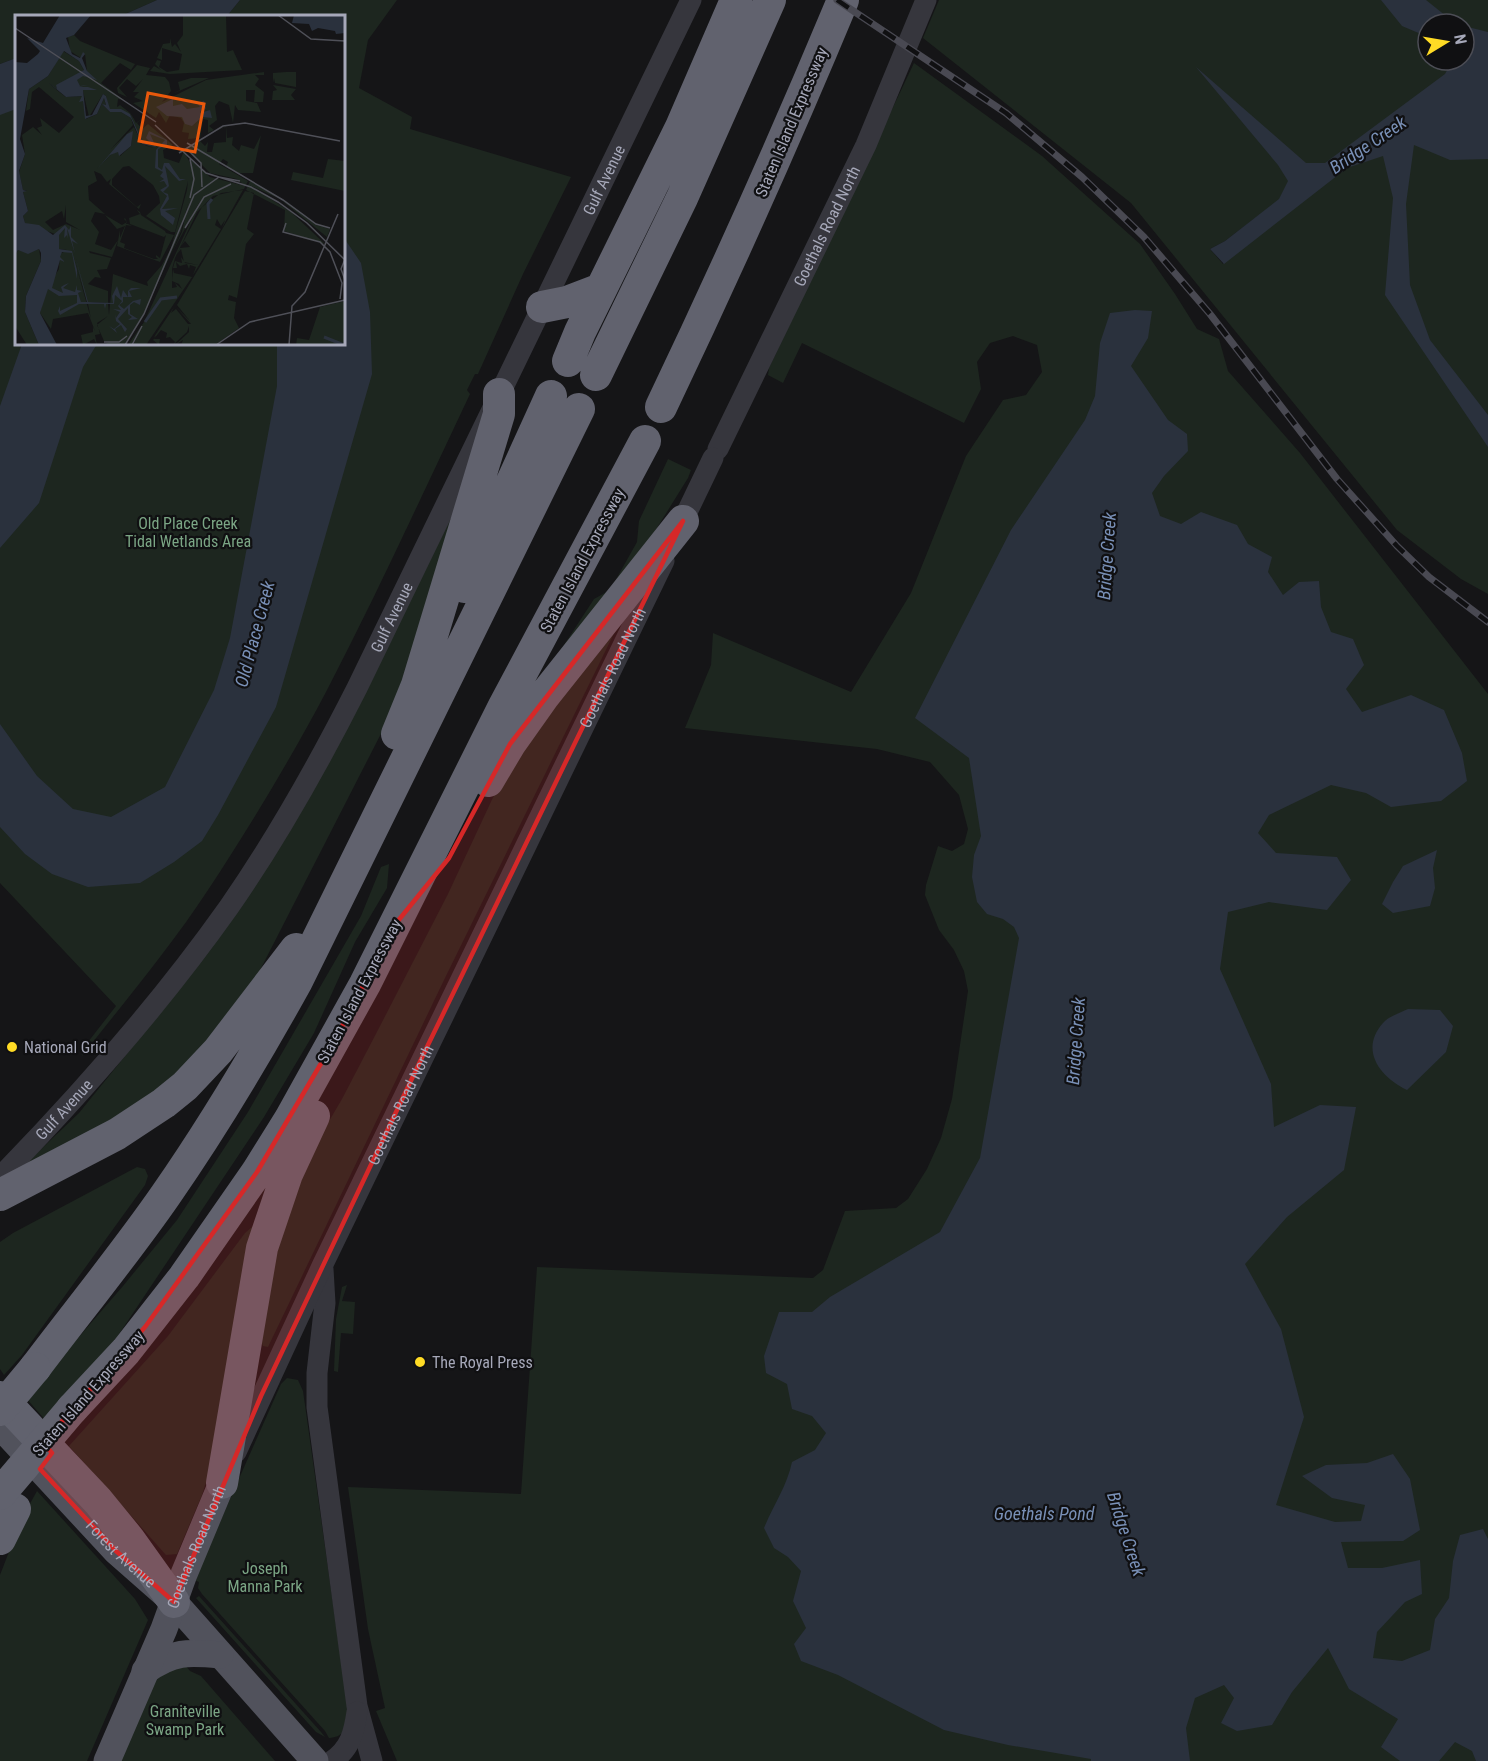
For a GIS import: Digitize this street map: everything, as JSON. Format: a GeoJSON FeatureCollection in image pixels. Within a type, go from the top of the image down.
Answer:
{"type":"FeatureCollection","features":[{"type":"Feature","properties":{"kind":"highway"},"geometry":{"type":"LineString","coordinates":[[568,361],[681,127],[736,0]]}},
{"type":"Feature","properties":{"kind":"highway"},"geometry":{"type":"LineString","coordinates":[[596,375],[687,188],[770,0]]}},
{"type":"Feature","properties":{"kind":"highway","name":"Staten Island Expressway"},"geometry":{"type":"LineString","coordinates":[[661,407],[722,281],[843,0]]}},
{"type":"Feature","properties":{"kind":"highway"},"geometry":{"type":"LineString","coordinates":[[818,60],[866,0]]}},
{"type":"Feature","properties":{"kind":"highway"},"geometry":{"type":"LineString","coordinates":[[542,307],[567,302],[601,289]]}},
{"type":"Feature","properties":{"kind":"highway"},"geometry":{"type":"LineString","coordinates":[[378,818],[386,758],[417,685],[499,414],[499,394]]}},
{"type":"Feature","properties":{"kind":"highway"},"geometry":{"type":"LineString","coordinates":[[417,685],[436,653],[551,396]]}},
{"type":"Feature","properties":{"kind":"highway"},"geometry":{"type":"LineString","coordinates":[[0,1389],[30,1363],[93,1291],[166,1195],[234,1089],[297,981],[579,410]]}},
{"type":"Feature","properties":{"kind":"highway","name":"Staten Island Expressway"},"geometry":{"type":"LineString","coordinates":[[0,1539],[7,1502],[43,1464],[76,1414],[184,1277],[263,1163],[306,1092],[365,984],[500,715],[645,441]]}},
{"type":"Feature","properties":{"kind":"highway"},"geometry":{"type":"LineString","coordinates":[[393,927],[449,858],[496,766],[527,719],[683,521]]}},
{"type":"Feature","properties":{"kind":"highway"},"geometry":{"type":"LineString","coordinates":[[0,1195],[117,1134],[185,1086],[218,1051],[350,874]]}},
{"type":"Feature","properties":{"kind":"highway"},"geometry":{"type":"LineString","coordinates":[[0,1218],[28,1201],[136,1146],[191,1102],[224,1066],[254,1019],[282,968]]}},
{"type":"Feature","properties":{"kind":"highway"},"geometry":{"type":"LineString","coordinates":[[222,1483],[254,1287],[267,1232],[294,1154],[337,1075],[365,984]]}},
{"type":"Feature","properties":{"kind":"highway"},"geometry":{"type":"LineString","coordinates":[[0,1410],[30,1363]]}},
{"type":"Feature","properties":{"kind":"highway"},"geometry":{"type":"LineString","coordinates":[[0,1397],[111,1516],[174,1602]]}},
{"type":"Feature","properties":{"kind":"main road","name":"Forest Avenue"},"geometry":{"type":"LineString","coordinates":[[0,1426],[116,1551],[174,1602],[315,1761]]}},
{"type":"Feature","properties":{"kind":"main road","name":"Goethals Road North"},"geometry":{"type":"LineString","coordinates":[[107,1761],[222,1483]]}},
{"type":"Feature","properties":{"kind":"main road"},"geometry":{"type":"LineString","coordinates":[[145,1671],[180,1653],[220,1655]]}},
{"type":"Feature","properties":{"kind":"street","name":"Gulf Avenue"},"geometry":{"type":"LineString","coordinates":[[0,1177],[95,1074],[154,1005],[209,935],[257,865],[296,800],[344,713],[691,0]]}},
{"type":"Feature","properties":{"kind":"street","name":"Goethals Road North"},"geometry":{"type":"LineString","coordinates":[[222,1483],[322,1264],[866,145],[926,0]]}},
{"type":"Feature","properties":{"kind":"street"},"geometry":{"type":"LineString","coordinates":[[322,1264],[325,1303],[317,1373],[317,1407],[357,1706],[372,1761]]}},
{"type":"Feature","properties":{"kind":"street"},"geometry":{"type":"LineString","coordinates":[[332,1761],[346,1750],[350,1743],[357,1706]]}},
{"type":"Feature","properties":{"kind":"highlighted area"},"geometry":{"type":"Polygon","coordinates":[[[683,521],[427,1047],[261,1396],[174,1602],[116,1551],[40,1469],[52,1453],[43,1443],[145,1327],[257,1172],[336,1038],[393,927],[449,858],[510,744],[683,521]]]}},
{"type":"Feature","properties":{"kind":"green space"},"geometry":{"type":"Polygon","coordinates":[[[0,0],[157,0],[123,15],[15,15],[15,58],[0,64],[0,0]]]}},
{"type":"Feature","properties":{"kind":"green space","name":"Old Place Creek Tidal Wetlands Area"},"geometry":{"type":"Polygon","coordinates":[[[240,0],[397,0],[368,40],[359,88],[412,117],[410,129],[571,177],[523,274],[478,374],[475,374],[467,390],[470,394],[400,543],[345,655],[284,768],[193,912],[163,954],[82,1056],[81,1051],[116,1006],[0,883],[0,98],[15,95],[15,345],[345,345],[345,15],[228,15],[240,0]]]}},
{"type":"Feature","properties":{"kind":"green space"},"geometry":{"type":"Polygon","coordinates":[[[939,0],[1488,0],[1488,594],[1461,579],[1397,530],[1131,203],[923,38],[939,0]],[[1259,215],[1225,241],[1210,249],[1223,264],[1259,215]]]}},
{"type":"Feature","properties":{"kind":"green space"},"geometry":{"type":"Polygon","coordinates":[[[914,63],[1042,156],[1140,244],[1197,329],[1219,339],[1228,371],[1300,453],[1488,694],[1488,1761],[397,1761],[376,1711],[385,1708],[368,1629],[348,1487],[521,1494],[537,1267],[813,1278],[823,1270],[845,1211],[896,1208],[908,1199],[927,1169],[941,1138],[952,1099],[968,991],[964,971],[954,950],[939,930],[925,895],[938,846],[952,851],[964,844],[968,829],[959,795],[930,762],[877,749],[685,728],[711,665],[713,633],[851,692],[911,593],[966,456],[1003,400],[1026,395],[1042,372],[1037,345],[1013,336],[990,343],[977,362],[981,389],[964,423],[802,343],[783,383],[768,375],[769,368],[914,63]]]}},
{"type":"Feature","properties":{"kind":"green space"},"geometry":{"type":"Polygon","coordinates":[[[668,459],[691,470],[688,478],[624,581],[549,668],[594,599],[610,590],[637,542],[639,521],[668,459]]]}},
{"type":"Feature","properties":{"kind":"green space"},"geometry":{"type":"Polygon","coordinates":[[[448,518],[453,526],[451,542],[388,720],[256,978],[227,1027],[156,1101],[13,1176],[79,1113],[172,998],[448,518]]]}},
{"type":"Feature","properties":{"kind":"green space"},"geometry":{"type":"Polygon","coordinates":[[[626,609],[444,980],[268,1347],[263,1346],[260,1338],[260,1303],[298,1174],[342,1099],[379,1028],[448,894],[496,791],[537,725],[626,609]]]}},
{"type":"Feature","properties":{"kind":"green space"},"geometry":{"type":"Polygon","coordinates":[[[389,864],[387,888],[355,942],[314,1033],[264,1117],[117,1337],[47,1422],[26,1398],[177,1220],[248,1112],[361,916],[381,867],[389,864]]]}},
{"type":"Feature","properties":{"kind":"green space"},"geometry":{"type":"Polygon","coordinates":[[[137,1167],[145,1169],[148,1176],[145,1185],[22,1355],[4,1375],[0,1369],[0,1242],[137,1167]]]}},
{"type":"Feature","properties":{"kind":"green space"},"geometry":{"type":"Polygon","coordinates":[[[260,1220],[223,1428],[202,1495],[177,1554],[166,1555],[69,1446],[168,1336],[245,1233],[260,1220]]]}},
{"type":"Feature","properties":{"kind":"green space"},"geometry":{"type":"Polygon","coordinates":[[[347,1285],[342,1301],[355,1302],[353,1334],[341,1333],[338,1372],[334,1371],[336,1319],[342,1287],[347,1285]]]}},
{"type":"Feature","properties":{"kind":"green space","name":"Joseph Manna Park"},"geometry":{"type":"Polygon","coordinates":[[[287,1378],[298,1380],[303,1391],[349,1717],[343,1732],[329,1738],[202,1594],[198,1588],[199,1582],[194,1580],[281,1384],[287,1378]]]}},
{"type":"Feature","properties":{"kind":"green space"},"geometry":{"type":"Polygon","coordinates":[[[37,1491],[135,1599],[148,1620],[87,1761],[0,1761],[0,1575],[22,1518],[37,1491]]]}},
{"type":"Feature","properties":{"kind":"green space"},"geometry":{"type":"Polygon","coordinates":[[[199,1596],[325,1737],[316,1732],[196,1598],[199,1596]]]}},
{"type":"Feature","properties":{"kind":"green space","name":"Graniteville Swamp Park"},"geometry":{"type":"Polygon","coordinates":[[[182,1661],[190,1671],[201,1676],[275,1761],[114,1761],[149,1678],[182,1661]]]}},
{"type":"Feature","properties":{"kind":"water"},"geometry":{"type":"Polygon","coordinates":[[[157,0],[240,0],[228,15],[123,15],[157,0]]]}},
{"type":"Feature","properties":{"kind":"water"},"geometry":{"type":"Polygon","coordinates":[[[1381,0],[1426,0],[1441,12],[1416,12],[1416,32],[1402,26],[1381,0]]]}},
{"type":"Feature","properties":{"kind":"water","name":"Bridge Creek"},"geometry":{"type":"Polygon","coordinates":[[[1476,29],[1488,32],[1488,159],[1450,160],[1414,145],[1406,204],[1410,285],[1430,340],[1488,415],[1488,447],[1385,295],[1393,198],[1383,156],[1347,168],[1224,264],[1210,249],[1225,241],[1279,199],[1288,181],[1278,165],[1196,67],[1306,163],[1325,163],[1446,72],[1476,72],[1476,29]]]}},
{"type":"Feature","properties":{"kind":"water"},"geometry":{"type":"Polygon","coordinates":[[[15,58],[15,109],[0,115],[0,64],[15,58]]]}},
{"type":"Feature","properties":{"kind":"water","name":"Old Place Creek"},"geometry":{"type":"Polygon","coordinates":[[[345,239],[361,263],[370,312],[372,374],[276,707],[202,841],[174,862],[140,883],[88,887],[52,874],[25,854],[0,827],[0,724],[37,776],[73,809],[111,817],[165,787],[214,690],[230,638],[277,386],[277,345],[345,345],[345,239]]]}},
{"type":"Feature","properties":{"kind":"water","name":"Goethals Pond"},"geometry":{"type":"Polygon","coordinates":[[[1135,310],[1152,311],[1148,338],[1131,366],[1168,420],[1187,434],[1188,451],[1164,476],[1152,493],[1160,516],[1181,524],[1201,512],[1237,525],[1248,544],[1272,557],[1268,572],[1283,595],[1299,582],[1319,581],[1321,607],[1331,632],[1353,639],[1364,665],[1346,689],[1362,712],[1411,695],[1444,710],[1462,753],[1467,781],[1441,801],[1391,807],[1366,793],[1331,785],[1269,815],[1258,833],[1276,853],[1337,857],[1351,880],[1327,910],[1269,902],[1228,912],[1220,969],[1271,1084],[1274,1127],[1320,1105],[1356,1107],[1344,1170],[1287,1217],[1245,1264],[1281,1329],[1304,1417],[1276,1505],[1335,1522],[1361,1521],[1365,1505],[1332,1498],[1302,1476],[1326,1465],[1367,1463],[1393,1454],[1410,1479],[1420,1530],[1403,1541],[1341,1542],[1348,1568],[1382,1568],[1420,1560],[1422,1594],[1405,1602],[1377,1632],[1373,1658],[1402,1661],[1430,1650],[1435,1619],[1449,1598],[1453,1561],[1460,1535],[1483,1529],[1488,1539],[1488,1761],[1476,1761],[1472,1751],[1455,1742],[1439,1761],[1400,1761],[1381,1747],[1398,1719],[1349,1689],[1328,1648],[1292,1692],[1272,1725],[1237,1731],[1221,1723],[1234,1698],[1224,1685],[1195,1698],[1186,1728],[1190,1761],[1091,1761],[1091,1759],[1008,1745],[944,1730],[838,1675],[801,1661],[794,1644],[806,1628],[793,1601],[801,1571],[788,1557],[774,1548],[764,1528],[784,1487],[792,1462],[815,1450],[826,1433],[812,1416],[792,1409],[787,1384],[766,1373],[764,1356],[779,1312],[812,1312],[830,1297],[940,1232],[980,1158],[1019,938],[1014,927],[1003,919],[987,914],[977,902],[972,877],[974,855],[981,836],[969,758],[915,718],[1011,530],[1085,420],[1095,396],[1100,343],[1110,313],[1135,310]]]}},
{"type":"Feature","properties":{"kind":"water"},"geometry":{"type":"Polygon","coordinates":[[[22,345],[96,345],[83,367],[39,503],[0,548],[0,406],[22,345]]]}},
{"type":"Feature","properties":{"kind":"water"},"geometry":{"type":"Polygon","coordinates":[[[1437,850],[1433,868],[1435,888],[1430,906],[1393,913],[1382,904],[1403,866],[1437,850]]]}},
{"type":"Feature","properties":{"kind":"water"},"geometry":{"type":"Polygon","coordinates":[[[1408,1009],[1440,1010],[1453,1026],[1446,1052],[1407,1090],[1388,1078],[1381,1070],[1373,1053],[1373,1043],[1376,1033],[1385,1021],[1408,1009]]]}},
{"type":"Feature","properties":{"kind":"railway"},"geometry":{"type":"LineString","coordinates":[[837,0],[1006,113],[1082,177],[1144,237],[1210,314],[1337,479],[1397,546],[1429,577],[1488,622]]}},
{"type":"Feature","properties":{"kind":"place","name":"National Grid"},"geometry":{"type":"Point","coordinates":[12,1047]}},
{"type":"Feature","properties":{"kind":"place","name":"The Royal Press"},"geometry":{"type":"Point","coordinates":[420,1362]}}]}
